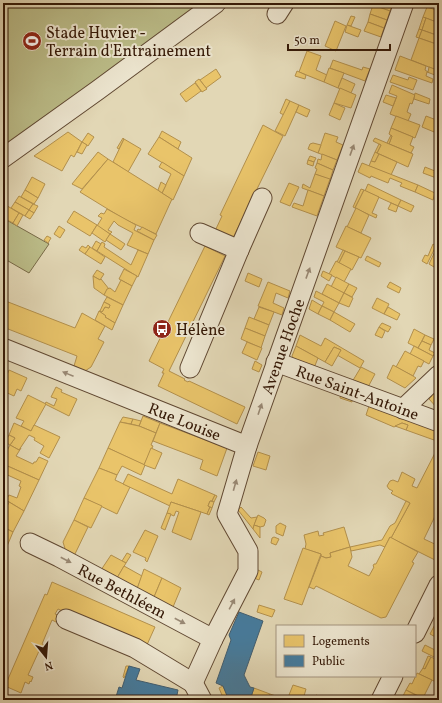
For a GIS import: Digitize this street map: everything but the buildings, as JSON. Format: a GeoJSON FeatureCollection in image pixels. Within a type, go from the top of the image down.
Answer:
{"type":"FeatureCollection","features":[{"type":"Feature","properties":{"kind":"street"},"geometry":{"type":"LineString","coordinates":[[3,158],[216,3]]}},
{"type":"Feature","properties":{"kind":"street","name":"Avenue Hoche"},"geometry":{"type":"LineString","coordinates":[[193,683],[213,638],[248,571],[248,551],[227,514],[247,446],[276,362],[404,3]]}},
{"type":"Feature","properties":{"kind":"street"},"geometry":{"type":"LineString","coordinates":[[190,368],[262,198]]}},
{"type":"Feature","properties":{"kind":"street"},"geometry":{"type":"LineString","coordinates":[[200,233],[239,250]]}},
{"type":"Feature","properties":{"kind":"street","name":"Rue Louise"},"geometry":{"type":"LineString","coordinates":[[3,348],[247,446]]}},
{"type":"Feature","properties":{"kind":"street","name":"Rue Saint-Antoine"},"geometry":{"type":"LineString","coordinates":[[276,362],[439,422]]}},
{"type":"Feature","properties":{"kind":"street"},"geometry":{"type":"LineString","coordinates":[[404,409],[439,375]]}},
{"type":"Feature","properties":{"kind":"street","name":"Rue Bethléem"},"geometry":{"type":"LineString","coordinates":[[30,543],[213,638]]}},
{"type":"Feature","properties":{"kind":"street"},"geometry":{"type":"LineString","coordinates":[[416,631],[439,585]]}},
{"type":"Feature","properties":{"kind":"street"},"geometry":{"type":"LineString","coordinates":[[66,619],[135,648],[193,683],[202,700]]}},
{"type":"Feature","properties":{"kind":"street"},"geometry":{"type":"LineString","coordinates":[[381,700],[392,677]]}},
{"type":"Feature","properties":{"kind":"green space"},"geometry":{"type":"Polygon","coordinates":[[[3,3],[202,3],[3,150],[3,3]]]}},
{"type":"Feature","properties":{"kind":"green space"},"geometry":{"type":"Polygon","coordinates":[[[3,218],[49,244],[29,273],[3,258],[3,218]]]}},
{"type":"Feature","properties":{"kind":"place","name":"Stade Huvier - Terrain d'Entrainement"},"geometry":{"type":"Point","coordinates":[32,41]}},
{"type":"Feature","properties":{"kind":"place","name":"Hélène"},"geometry":{"type":"Point","coordinates":[162,329]}}]}
